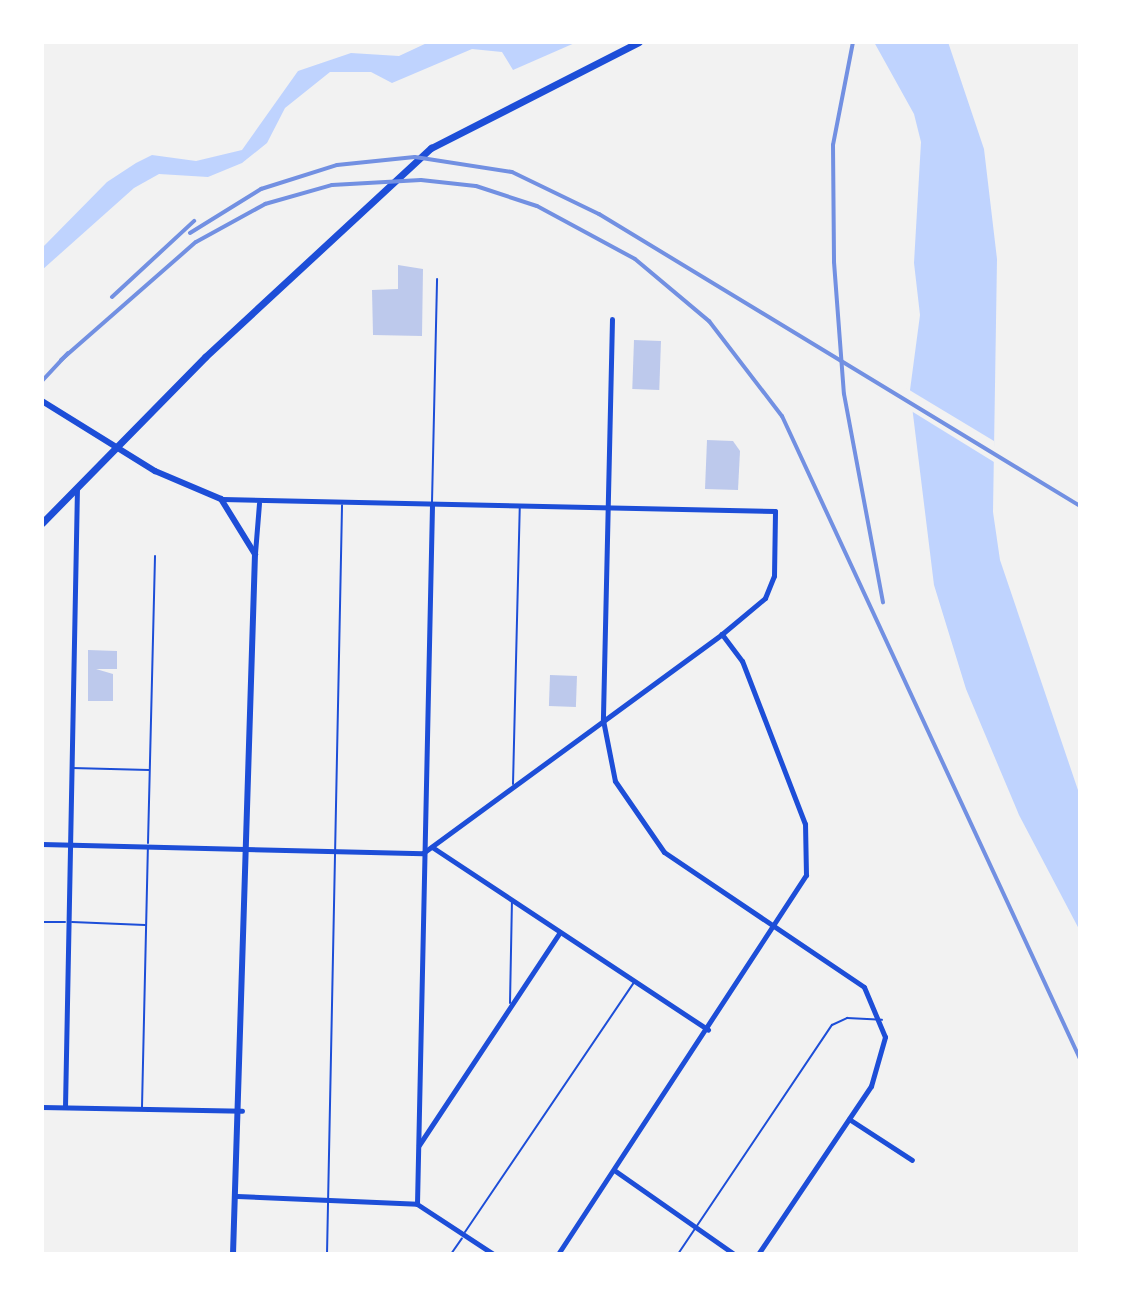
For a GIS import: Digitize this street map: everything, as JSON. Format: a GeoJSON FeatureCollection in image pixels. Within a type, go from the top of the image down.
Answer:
{"type":"FeatureCollection","features":[{"type":"Feature","properties":{"kind":"main road"},"geometry":{"type":"LineString","coordinates":[[42,523],[113,448],[431,148],[639,42]]}},
{"type":"Feature","properties":{"kind":"street"},"geometry":{"type":"LineString","coordinates":[[612,319],[603,720],[615,781],[651,839],[854,978],[882,1020],[881,1067],[758,1254]]}},
{"type":"Feature","properties":{"kind":"street"},"geometry":{"type":"LineString","coordinates":[[42,401],[113,448],[221,499],[259,503],[775,511],[771,587],[722,634],[513,784],[423,853],[42,844]]}},
{"type":"Feature","properties":{"kind":"street"},"geometry":{"type":"LineString","coordinates":[[65,1107],[77,486]]}},
{"type":"Feature","properties":{"kind":"street"},"geometry":{"type":"LineString","coordinates":[[221,499],[255,554]]}},
{"type":"Feature","properties":{"kind":"street"},"geometry":{"type":"LineString","coordinates":[[233,1254],[242,1111],[255,554],[259,503]]}},
{"type":"Feature","properties":{"kind":"street"},"geometry":{"type":"LineString","coordinates":[[417,1204],[432,505]]}},
{"type":"Feature","properties":{"kind":"street"},"geometry":{"type":"LineString","coordinates":[[558,1254],[777,928],[806,875],[808,840],[742,661],[722,634]]}},
{"type":"Feature","properties":{"kind":"street"},"geometry":{"type":"LineString","coordinates":[[432,847],[708,1030]]}},
{"type":"Feature","properties":{"kind":"street"},"geometry":{"type":"LineString","coordinates":[[418,1147],[560,932]]}},
{"type":"Feature","properties":{"kind":"street"},"geometry":{"type":"LineString","coordinates":[[42,1107],[242,1111]]}},
{"type":"Feature","properties":{"kind":"street"},"geometry":{"type":"LineString","coordinates":[[849,1119],[912,1160]]}},
{"type":"Feature","properties":{"kind":"street"},"geometry":{"type":"LineString","coordinates":[[614,1170],[734,1254]]}},
{"type":"Feature","properties":{"kind":"street"},"geometry":{"type":"LineString","coordinates":[[237,1196],[417,1204],[493,1254]]}},
{"type":"Feature","properties":{"kind":"lane"},"geometry":{"type":"LineString","coordinates":[[432,505],[437,279]]}},
{"type":"Feature","properties":{"kind":"lane"},"geometry":{"type":"LineString","coordinates":[[327,1254],[342,504]]}},
{"type":"Feature","properties":{"kind":"lane"},"geometry":{"type":"LineString","coordinates":[[513,784],[520,505]]}},
{"type":"Feature","properties":{"kind":"lane"},"geometry":{"type":"LineString","coordinates":[[142,1109],[155,556]]}},
{"type":"Feature","properties":{"kind":"lane"},"geometry":{"type":"LineString","coordinates":[[72,768],[150,770]]}},
{"type":"Feature","properties":{"kind":"lane"},"geometry":{"type":"LineString","coordinates":[[510,1009],[512,900]]}},
{"type":"Feature","properties":{"kind":"lane"},"geometry":{"type":"LineString","coordinates":[[42,922],[147,925]]}},
{"type":"Feature","properties":{"kind":"lane"},"geometry":{"type":"LineString","coordinates":[[451,1254],[635,981]]}},
{"type":"Feature","properties":{"kind":"lane"},"geometry":{"type":"LineString","coordinates":[[678,1254],[832,1025],[847,1018],[882,1020]]}},
{"type":"Feature","properties":{"kind":"water"},"geometry":{"type":"Polygon","coordinates":[[[429,42],[577,42],[513,70],[502,52],[472,49],[392,83],[371,72],[330,72],[285,108],[267,143],[242,163],[208,177],[159,174],[134,188],[42,270],[42,248],[107,182],[136,163],[152,155],[196,161],[242,150],[298,71],[351,53],[399,56],[429,42]]]}},
{"type":"Feature","properties":{"kind":"water"},"geometry":{"type":"Polygon","coordinates":[[[874,42],[948,42],[984,149],[997,259],[993,512],[1000,560],[1080,796],[1080,931],[1019,815],[966,689],[934,585],[910,390],[920,315],[914,263],[921,142],[914,114],[874,42]]]}},
{"type":"Feature","properties":{"kind":"pier"},"geometry":{"type":"Polygon","coordinates":[[[906,388],[994,441],[994,462],[908,409],[906,388]]]}},
{"type":"Feature","properties":{"kind":"building"},"geometry":{"type":"Polygon","coordinates":[[[398,265],[423,269],[422,336],[373,335],[372,290],[398,289],[398,265]]]}},
{"type":"Feature","properties":{"kind":"building"},"geometry":{"type":"Polygon","coordinates":[[[634,340],[661,341],[659,390],[632,389],[634,340]]]}},
{"type":"Feature","properties":{"kind":"building"},"geometry":{"type":"Polygon","coordinates":[[[707,440],[733,441],[740,451],[738,490],[705,489],[707,440]]]}},
{"type":"Feature","properties":{"kind":"building"},"geometry":{"type":"Polygon","coordinates":[[[88,650],[117,651],[117,669],[96,669],[113,674],[113,701],[88,701],[88,650]]]}},
{"type":"Feature","properties":{"kind":"building"},"geometry":{"type":"Polygon","coordinates":[[[550,675],[577,676],[576,707],[549,706],[550,675]]]}},
{"type":"Feature","properties":{"kind":"railway"},"geometry":{"type":"LineString","coordinates":[[853,42],[833,145],[834,262],[844,394],[883,602]]}},
{"type":"Feature","properties":{"kind":"railway"},"geometry":{"type":"LineString","coordinates":[[190,233],[261,189],[337,165],[415,157],[512,172],[599,214],[1080,506]]}},
{"type":"Feature","properties":{"kind":"railway"},"geometry":{"type":"LineString","coordinates":[[61,360],[196,242],[265,204],[332,185],[421,180],[476,186],[537,206],[635,259],[709,321],[782,416],[1080,1059]]}},
{"type":"Feature","properties":{"kind":"railway"},"geometry":{"type":"LineString","coordinates":[[112,297],[194,221]]}},
{"type":"Feature","properties":{"kind":"railway"},"geometry":{"type":"LineString","coordinates":[[42,381],[68,353]]}}]}
